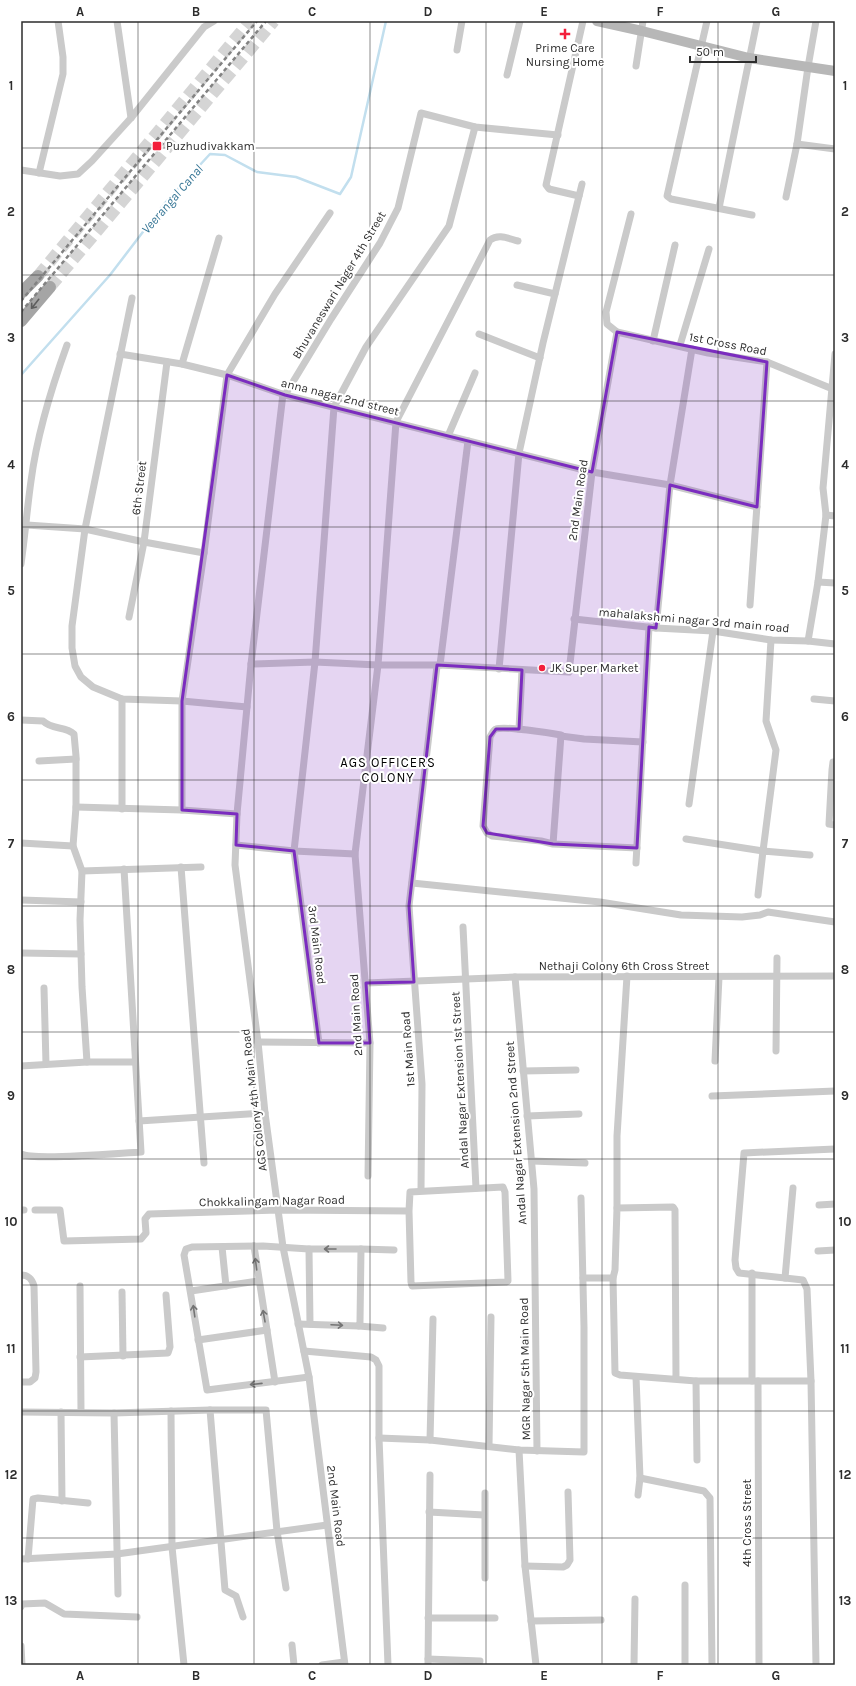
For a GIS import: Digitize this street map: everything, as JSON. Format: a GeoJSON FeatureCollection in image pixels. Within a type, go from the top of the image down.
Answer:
{"type":"FeatureCollection","features":[{"type":"Feature","properties":{"kind":"main road"},"geometry":{"type":"LineString","coordinates":[[21,293],[38,276]]}},
{"type":"Feature","properties":{"kind":"main road"},"geometry":{"type":"LineString","coordinates":[[21,321],[50,287]]}},
{"type":"Feature","properties":{"kind":"street"},"geometry":{"type":"LineString","coordinates":[[39,173],[63,74],[63,57],[58,21]]}},
{"type":"Feature","properties":{"kind":"street"},"geometry":{"type":"LineString","coordinates":[[117,21],[131,118]]}},
{"type":"Feature","properties":{"kind":"street"},"geometry":{"type":"LineString","coordinates":[[21,170],[60,176],[78,174],[92,161],[131,118],[204,27],[214,21]]}},
{"type":"Feature","properties":{"kind":"street"},"geometry":{"type":"LineString","coordinates":[[457,50],[462,21]]}},
{"type":"Feature","properties":{"kind":"street"},"geometry":{"type":"LineString","coordinates":[[507,75],[520,21]]}},
{"type":"Feature","properties":{"kind":"street"},"geometry":{"type":"LineString","coordinates":[[579,196],[549,189],[546,185],[582,21]]}},
{"type":"Feature","properties":{"kind":"street"},"geometry":{"type":"LineString","coordinates":[[597,21],[643,26],[702,47],[749,58],[835,71]]}},
{"type":"Feature","properties":{"kind":"street"},"geometry":{"type":"LineString","coordinates":[[707,21],[667,196],[671,199],[752,215]]}},
{"type":"Feature","properties":{"kind":"street"},"geometry":{"type":"LineString","coordinates":[[719,208],[756,21]]}},
{"type":"Feature","properties":{"kind":"street"},"geometry":{"type":"LineString","coordinates":[[786,198],[797,144],[816,21]]}},
{"type":"Feature","properties":{"kind":"street"},"geometry":{"type":"LineString","coordinates":[[636,66],[643,26]]}},
{"type":"Feature","properties":{"kind":"street","name":"Bhuvaneswari Nager 4th Street"},"geometry":{"type":"LineString","coordinates":[[284,395],[380,243],[398,208],[420,113],[475,127]]}},
{"type":"Feature","properties":{"kind":"street"},"geometry":{"type":"LineString","coordinates":[[334,407],[366,347],[449,226],[475,127],[558,135]]}},
{"type":"Feature","properties":{"kind":"street"},"geometry":{"type":"LineString","coordinates":[[797,144],[835,149]]}},
{"type":"Feature","properties":{"kind":"street"},"geometry":{"type":"LineString","coordinates":[[499,669],[519,453],[540,358],[582,184]]}},
{"type":"Feature","properties":{"kind":"street"},"geometry":{"type":"LineString","coordinates":[[182,810],[182,701],[204,553],[227,375],[275,294],[330,213]]}},
{"type":"Feature","properties":{"kind":"street"},"geometry":{"type":"LineString","coordinates":[[616,332],[607,324],[606,312],[632,214]]}},
{"type":"Feature","properties":{"kind":"street"},"geometry":{"type":"LineString","coordinates":[[396,422],[490,240],[498,236],[518,241]]}},
{"type":"Feature","properties":{"kind":"street"},"geometry":{"type":"LineString","coordinates":[[182,364],[220,238]]}},
{"type":"Feature","properties":{"kind":"street"},"geometry":{"type":"LineString","coordinates":[[653,341],[675,245]]}},
{"type":"Feature","properties":{"kind":"street"},"geometry":{"type":"LineString","coordinates":[[680,345],[709,249]]}},
{"type":"Feature","properties":{"kind":"street"},"geometry":{"type":"LineString","coordinates":[[517,284],[555,294]]}},
{"type":"Feature","properties":{"kind":"street"},"geometry":{"type":"LineString","coordinates":[[132,298],[85,529],[72,626],[72,648],[75,666],[81,677],[93,687],[122,699],[182,701],[247,707]]}},
{"type":"Feature","properties":{"kind":"street","name":"1st Cross Road"},"geometry":{"type":"LineString","coordinates":[[616,332],[653,341],[680,345],[708,353],[767,362],[834,389]]}},
{"type":"Feature","properties":{"kind":"street","name":"2nd Main Road"},"geometry":{"type":"LineString","coordinates":[[522,670],[569,672],[592,472],[616,332]]}},
{"type":"Feature","properties":{"kind":"street"},"geometry":{"type":"LineString","coordinates":[[479,334],[540,358]]}},
{"type":"Feature","properties":{"kind":"street"},"geometry":{"type":"LineString","coordinates":[[21,564],[27,525],[31,481],[40,435],[51,389],[67,345]]}},
{"type":"Feature","properties":{"kind":"street"},"geometry":{"type":"LineString","coordinates":[[636,863],[642,742],[652,628],[670,485],[692,349]]}},
{"type":"Feature","properties":{"kind":"street","name":"anna nagar 2nd street"},"geometry":{"type":"LineString","coordinates":[[120,354],[182,364],[227,375],[284,395],[592,472],[670,485],[757,507]]}},
{"type":"Feature","properties":{"kind":"street"},"geometry":{"type":"LineString","coordinates":[[808,641],[818,582],[826,515],[823,488],[834,389],[835,354]]}},
{"type":"Feature","properties":{"kind":"street","name":"6th Street"},"geometry":{"type":"LineString","coordinates":[[129,617],[144,542],[167,362]]}},
{"type":"Feature","properties":{"kind":"street"},"geometry":{"type":"LineString","coordinates":[[750,604],[767,362]]}},
{"type":"Feature","properties":{"kind":"street"},"geometry":{"type":"LineString","coordinates":[[448,436],[475,373]]}},
{"type":"Feature","properties":{"kind":"street","name":"AGS Colony 4th Main Road"},"geometry":{"type":"LineString","coordinates":[[284,395],[251,664],[236,814],[235,865],[258,1042],[265,1114],[283,1247],[304,1351]]}},
{"type":"Feature","properties":{"kind":"street","name":"3rd Main Road"},"geometry":{"type":"LineString","coordinates":[[319,1043],[294,851],[314,662],[334,407]]}},
{"type":"Feature","properties":{"kind":"street","name":"2nd Main Road"},"geometry":{"type":"LineString","coordinates":[[368,1176],[370,1043],[355,854],[378,665],[396,422]]}},
{"type":"Feature","properties":{"kind":"street","name":"1st Main Road"},"geometry":{"type":"LineString","coordinates":[[421,1190],[422,1084],[409,906],[438,665],[468,441]]}},
{"type":"Feature","properties":{"kind":"street"},"geometry":{"type":"LineString","coordinates":[[826,515],[835,516]]}},
{"type":"Feature","properties":{"kind":"street"},"geometry":{"type":"LineString","coordinates":[[27,525],[85,529],[204,553]]}},
{"type":"Feature","properties":{"kind":"street"},"geometry":{"type":"LineString","coordinates":[[818,582],[835,583]]}},
{"type":"Feature","properties":{"kind":"street","name":"mahalakshmi nagar 3rd main road"},"geometry":{"type":"LineString","coordinates":[[574,619],[652,628],[713,631],[771,640],[808,641],[835,644]]}},
{"type":"Feature","properties":{"kind":"street"},"geometry":{"type":"LineString","coordinates":[[689,804],[713,631]]}},
{"type":"Feature","properties":{"kind":"street"},"geometry":{"type":"LineString","coordinates":[[758,895],[776,750],[766,721],[771,640]]}},
{"type":"Feature","properties":{"kind":"street"},"geometry":{"type":"LineString","coordinates":[[251,664],[314,662],[378,665],[438,665],[522,670],[519,729]]}},
{"type":"Feature","properties":{"kind":"street"},"geometry":{"type":"LineString","coordinates":[[122,699],[122,809]]}},
{"type":"Feature","properties":{"kind":"street"},"geometry":{"type":"LineString","coordinates":[[814,699],[835,701]]}},
{"type":"Feature","properties":{"kind":"street"},"geometry":{"type":"LineString","coordinates":[[21,720],[43,721],[48,726],[69,729],[74,734],[76,759],[76,807],[73,846],[82,871],[81,954],[87,1062]]}},
{"type":"Feature","properties":{"kind":"street"},"geometry":{"type":"LineString","coordinates":[[637,848],[553,844],[541,841],[492,836],[487,833],[483,826],[490,736],[496,729],[519,729],[584,739],[642,742]]}},
{"type":"Feature","properties":{"kind":"street"},"geometry":{"type":"LineString","coordinates":[[553,844],[561,736]]}},
{"type":"Feature","properties":{"kind":"street"},"geometry":{"type":"LineString","coordinates":[[39,761],[76,759]]}},
{"type":"Feature","properties":{"kind":"street"},"geometry":{"type":"LineString","coordinates":[[835,762],[833,762],[832,770],[829,824],[835,825]]}},
{"type":"Feature","properties":{"kind":"street"},"geometry":{"type":"LineString","coordinates":[[76,807],[182,810],[236,814]]}},
{"type":"Feature","properties":{"kind":"street"},"geometry":{"type":"LineString","coordinates":[[686,839],[810,855]]}},
{"type":"Feature","properties":{"kind":"street"},"geometry":{"type":"LineString","coordinates":[[21,843],[73,846]]}},
{"type":"Feature","properties":{"kind":"street"},"geometry":{"type":"LineString","coordinates":[[236,845],[294,851],[355,854]]}},
{"type":"Feature","properties":{"kind":"street"},"geometry":{"type":"LineString","coordinates":[[181,867],[204,1163]]}},
{"type":"Feature","properties":{"kind":"street"},"geometry":{"type":"LineString","coordinates":[[82,871],[201,867]]}},
{"type":"Feature","properties":{"kind":"street"},"geometry":{"type":"LineString","coordinates":[[21,1154],[26,1156],[47,1156],[141,1152],[124,869]]}},
{"type":"Feature","properties":{"kind":"street"},"geometry":{"type":"LineString","coordinates":[[412,883],[600,902],[681,915],[742,917],[760,915],[768,912],[835,922]]}},
{"type":"Feature","properties":{"kind":"street"},"geometry":{"type":"LineString","coordinates":[[21,900],[81,902]]}},
{"type":"Feature","properties":{"kind":"street","name":"Andal Nagar Extension 1st Street"},"geometry":{"type":"LineString","coordinates":[[463,927],[476,1188]]}},
{"type":"Feature","properties":{"kind":"street"},"geometry":{"type":"LineString","coordinates":[[21,953],[81,954]]}},
{"type":"Feature","properties":{"kind":"street"},"geometry":{"type":"LineString","coordinates":[[776,1051],[777,958]]}},
{"type":"Feature","properties":{"kind":"street"},"geometry":{"type":"LineString","coordinates":[[627,976],[617,1136],[615,1270],[613,1278],[614,1370],[620,1375],[676,1378],[696,1381],[811,1381]]}},
{"type":"Feature","properties":{"kind":"street","name":"Nethaji Colony 6th Cross Street"},"geometry":{"type":"LineString","coordinates":[[366,983],[515,977],[835,976]]}},
{"type":"Feature","properties":{"kind":"street","name":"Andal Nagar Extension 2nd Street"},"geometry":{"type":"LineString","coordinates":[[515,977],[534,1189],[535,1287]]}},
{"type":"Feature","properties":{"kind":"street"},"geometry":{"type":"LineString","coordinates":[[715,1061],[719,977]]}},
{"type":"Feature","properties":{"kind":"street"},"geometry":{"type":"LineString","coordinates":[[44,988],[46,1064]]}},
{"type":"Feature","properties":{"kind":"street"},"geometry":{"type":"LineString","coordinates":[[258,1042],[370,1043]]}},
{"type":"Feature","properties":{"kind":"street"},"geometry":{"type":"LineString","coordinates":[[21,1066],[87,1062],[135,1062]]}},
{"type":"Feature","properties":{"kind":"street"},"geometry":{"type":"LineString","coordinates":[[523,1071],[576,1070]]}},
{"type":"Feature","properties":{"kind":"street"},"geometry":{"type":"LineString","coordinates":[[712,1096],[835,1091]]}},
{"type":"Feature","properties":{"kind":"street"},"geometry":{"type":"LineString","coordinates":[[139,1121],[265,1114]]}},
{"type":"Feature","properties":{"kind":"street"},"geometry":{"type":"LineString","coordinates":[[527,1116],[579,1114]]}},
{"type":"Feature","properties":{"kind":"street"},"geometry":{"type":"LineString","coordinates":[[816,1665],[811,1381],[807,1289],[803,1280],[752,1273],[739,1273],[736,1268],[735,1260],[744,1153],[835,1149]]}},
{"type":"Feature","properties":{"kind":"street"},"geometry":{"type":"LineString","coordinates":[[532,1162],[585,1163]]}},
{"type":"Feature","properties":{"kind":"street"},"geometry":{"type":"LineString","coordinates":[[503,1187],[505,1192],[508,1281],[412,1286],[409,1212],[410,1192],[421,1190],[503,1187]]}},
{"type":"Feature","properties":{"kind":"street"},"geometry":{"type":"LineString","coordinates":[[785,1278],[793,1188]]}},
{"type":"Feature","properties":{"kind":"street"},"geometry":{"type":"LineString","coordinates":[[379,1438],[430,1440],[519,1450],[582,1452],[585,1450],[581,1198]]}},
{"type":"Feature","properties":{"kind":"street"},"geometry":{"type":"LineString","coordinates":[[819,1204],[835,1204]]}},
{"type":"Feature","properties":{"kind":"street"},"geometry":{"type":"LineString","coordinates":[[616,1208],[673,1207],[675,1210],[676,1378]]}},
{"type":"Feature","properties":{"kind":"street","name":"Chokkalingam Nagar Road"},"geometry":{"type":"LineString","coordinates":[[35,1210],[60,1210],[64,1241],[141,1239],[146,1233],[145,1219],[147,1215],[278,1210],[409,1212]]}},
{"type":"Feature","properties":{"kind":"street"},"geometry":{"type":"LineString","coordinates":[[254,1246],[258,1281],[275,1382]]}},
{"type":"Feature","properties":{"kind":"street"},"geometry":{"type":"LineString","coordinates":[[309,1377],[207,1390],[184,1255],[186,1249],[192,1247],[254,1246],[309,1249],[394,1250]]}},
{"type":"Feature","properties":{"kind":"street"},"geometry":{"type":"LineString","coordinates":[[222,1247],[226,1286]]}},
{"type":"Feature","properties":{"kind":"street"},"geometry":{"type":"LineString","coordinates":[[309,1249],[310,1324]]}},
{"type":"Feature","properties":{"kind":"street"},"geometry":{"type":"LineString","coordinates":[[359,1326],[361,1249]]}},
{"type":"Feature","properties":{"kind":"street"},"geometry":{"type":"LineString","coordinates":[[818,1251],[835,1250]]}},
{"type":"Feature","properties":{"kind":"street","name":"4th Cross Street"},"geometry":{"type":"LineString","coordinates":[[752,1273],[759,1665]]}},
{"type":"Feature","properties":{"kind":"street"},"geometry":{"type":"LineString","coordinates":[[21,1275],[26,1275],[30,1278],[34,1286],[36,1372],[35,1378],[30,1382],[21,1382]]}},
{"type":"Feature","properties":{"kind":"street"},"geometry":{"type":"LineString","coordinates":[[583,1278],[613,1278]]}},
{"type":"Feature","properties":{"kind":"street"},"geometry":{"type":"LineString","coordinates":[[191,1291],[258,1281]]}},
{"type":"Feature","properties":{"kind":"street"},"geometry":{"type":"LineString","coordinates":[[80,1286],[81,1412]]}},
{"type":"Feature","properties":{"kind":"street","name":"MGR Nagar 5th Main Road"},"geometry":{"type":"LineString","coordinates":[[535,1287],[538,1451]]}},
{"type":"Feature","properties":{"kind":"street"},"geometry":{"type":"LineString","coordinates":[[122,1292],[123,1356]]}},
{"type":"Feature","properties":{"kind":"street"},"geometry":{"type":"LineString","coordinates":[[80,1357],[168,1353],[170,1347],[166,1295]]}},
{"type":"Feature","properties":{"kind":"street"},"geometry":{"type":"LineString","coordinates":[[489,1446],[492,1317]]}},
{"type":"Feature","properties":{"kind":"street"},"geometry":{"type":"LineString","coordinates":[[430,1440],[433,1320]]}},
{"type":"Feature","properties":{"kind":"street"},"geometry":{"type":"LineString","coordinates":[[298,1324],[383,1328]]}},
{"type":"Feature","properties":{"kind":"street"},"geometry":{"type":"LineString","coordinates":[[198,1340],[267,1330]]}},
{"type":"Feature","properties":{"kind":"street"},"geometry":{"type":"LineString","coordinates":[[304,1351],[371,1357],[376,1360],[379,1366],[379,1438],[388,1665]]}},
{"type":"Feature","properties":{"kind":"street","name":"2nd Main Road"},"geometry":{"type":"LineString","coordinates":[[304,1351],[309,1377],[344,1664]]}},
{"type":"Feature","properties":{"kind":"street"},"geometry":{"type":"LineString","coordinates":[[636,1377],[640,1478],[638,1495]]}},
{"type":"Feature","properties":{"kind":"street"},"geometry":{"type":"LineString","coordinates":[[696,1381],[696,1460]]}},
{"type":"Feature","properties":{"kind":"street"},"geometry":{"type":"LineString","coordinates":[[210,1410],[222,1539],[225,1590],[236,1596],[243,1617]]}},
{"type":"Feature","properties":{"kind":"street"},"geometry":{"type":"LineString","coordinates":[[21,1412],[114,1413],[266,1410],[277,1531],[286,1588]]}},
{"type":"Feature","properties":{"kind":"street"},"geometry":{"type":"LineString","coordinates":[[171,1411],[172,1547],[184,1665]]}},
{"type":"Feature","properties":{"kind":"street"},"geometry":{"type":"LineString","coordinates":[[61,1412],[62,1500]]}},
{"type":"Feature","properties":{"kind":"street"},"geometry":{"type":"LineString","coordinates":[[114,1413],[118,1594]]}},
{"type":"Feature","properties":{"kind":"street"},"geometry":{"type":"LineString","coordinates":[[519,1450],[525,1566],[536,1665]]}},
{"type":"Feature","properties":{"kind":"street"},"geometry":{"type":"LineString","coordinates":[[430,1475],[428,1662],[480,1661]]}},
{"type":"Feature","properties":{"kind":"street"},"geometry":{"type":"LineString","coordinates":[[640,1478],[704,1491],[710,1498],[712,1665]]}},
{"type":"Feature","properties":{"kind":"street"},"geometry":{"type":"LineString","coordinates":[[525,1566],[563,1567],[567,1565],[570,1560],[568,1492]]}},
{"type":"Feature","properties":{"kind":"street"},"geometry":{"type":"LineString","coordinates":[[485,1493],[485,1578]]}},
{"type":"Feature","properties":{"kind":"street"},"geometry":{"type":"LineString","coordinates":[[88,1503],[38,1498],[34,1499],[24,1559],[117,1554],[327,1525]]}},
{"type":"Feature","properties":{"kind":"street"},"geometry":{"type":"LineString","coordinates":[[429,1512],[484,1515]]}},
{"type":"Feature","properties":{"kind":"street"},"geometry":{"type":"LineString","coordinates":[[685,1665],[686,1585]]}},
{"type":"Feature","properties":{"kind":"street"},"geometry":{"type":"LineString","coordinates":[[634,1665],[635,1599]]}},
{"type":"Feature","properties":{"kind":"street"},"geometry":{"type":"LineString","coordinates":[[21,1607],[22,1604],[45,1603],[64,1614],[137,1617]]}},
{"type":"Feature","properties":{"kind":"street"},"geometry":{"type":"LineString","coordinates":[[428,1618],[495,1618]]}},
{"type":"Feature","properties":{"kind":"street"},"geometry":{"type":"LineString","coordinates":[[531,1621],[601,1620]]}},
{"type":"Feature","properties":{"kind":"street"},"geometry":{"type":"LineString","coordinates":[[292,1645],[294,1665]]}},
{"type":"Feature","properties":{"kind":"street"},"geometry":{"type":"LineString","coordinates":[[21,1646],[22,1665]]}},
{"type":"Feature","properties":{"kind":"street"},"geometry":{"type":"LineString","coordinates":[[322,1665],[344,1664]]}},
{"type":"Feature","properties":{"kind":"highlighted area"},"geometry":{"type":"Polygon","coordinates":[[[617,332],[767,362],[757,507],[670,485],[656,628],[649,627],[637,848],[553,844],[487,833],[483,826],[490,737],[496,729],[519,729],[522,670],[437,665],[409,906],[414,982],[366,983],[370,1043],[319,1043],[294,851],[236,845],[237,814],[182,810],[182,701],[227,375],[285,395],[592,472],[617,332]]]}},
{"type":"Feature","properties":{"kind":"waterway","name":"Veerangal Canal"},"geometry":{"type":"LineString","coordinates":[[21,375],[110,275],[165,203],[210,154],[225,155],[257,172],[296,177],[340,194],[351,177],[386,21]]}},
{"type":"Feature","properties":{"kind":"tunnel"},"geometry":{"type":"LineString","coordinates":[[38,276],[250,21]]}},
{"type":"Feature","properties":{"kind":"tunnel"},"geometry":{"type":"LineString","coordinates":[[50,287],[274,21]]}},
{"type":"Feature","properties":{"kind":"railway"},"geometry":{"type":"LineString","coordinates":[[21,301],[257,21]]}},
{"type":"Feature","properties":{"kind":"railway"},"geometry":{"type":"LineString","coordinates":[[21,312],[266,21]]}},
{"type":"Feature","properties":{"kind":"place","name":"Prime Care Nursing Home"},"geometry":{"type":"Point","coordinates":[565,34]}},
{"type":"Feature","properties":{"kind":"place","name":"Puzhudivakkam"},"geometry":{"type":"Point","coordinates":[157,146]}},
{"type":"Feature","properties":{"kind":"place","name":"JK Super Market"},"geometry":{"type":"Point","coordinates":[542,668]}},
{"type":"Feature","properties":{"kind":"district","name":"AGS OFFICERS COLONY"},"geometry":{"type":"Point","coordinates":[388,770]}}]}
